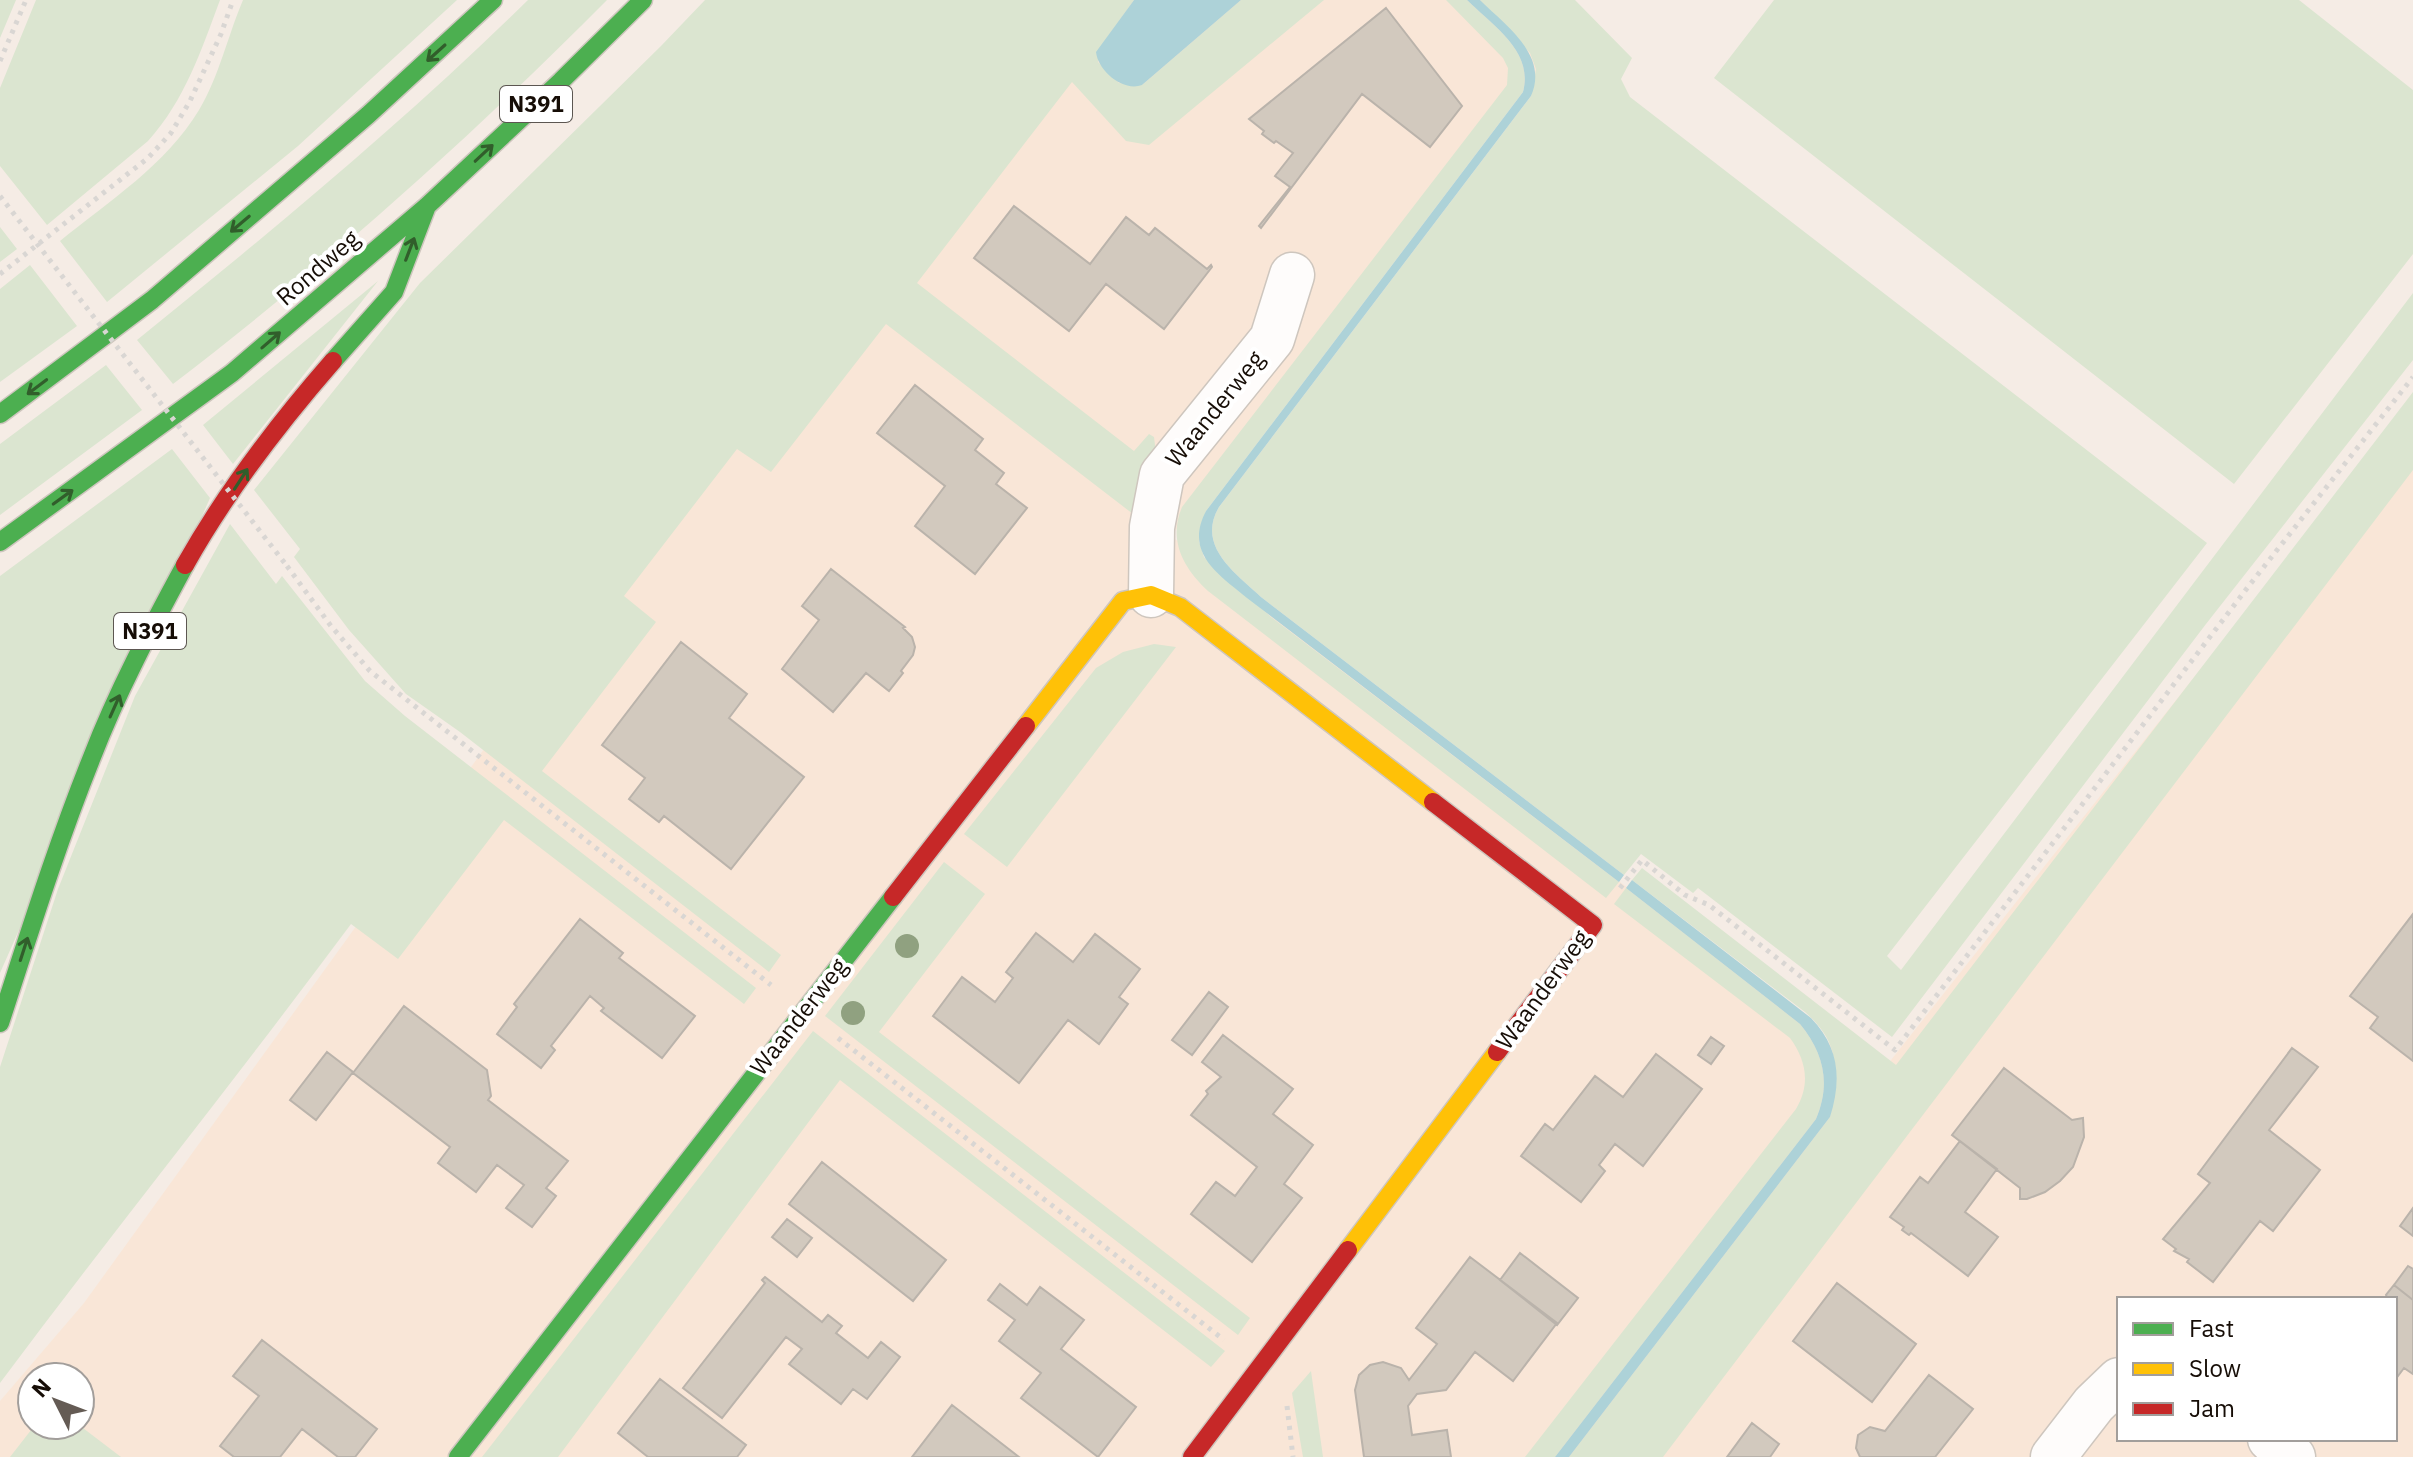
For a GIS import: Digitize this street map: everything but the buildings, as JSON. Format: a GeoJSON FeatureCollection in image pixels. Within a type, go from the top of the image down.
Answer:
{"type":"FeatureCollection","features":[{"type":"Feature","properties":{"kind":"main road"},"geometry":{"type":"LineString","coordinates":[[0,414],[152,300],[368,115],[493,0]]}},
{"type":"Feature","properties":{"kind":"main road","name":"Rondweg"},"geometry":{"type":"LineString","coordinates":[[0,542],[232,373],[427,206],[643,0]]}},
{"type":"Feature","properties":{"kind":"main road","name":"N391"},"geometry":{"type":"LineString","coordinates":[[0,1023],[93,754],[162,607],[192,553],[251,463],[309,388],[394,292],[427,206]]}},
{"type":"Feature","properties":{"kind":"main road","name":"Waanderweg"},"geometry":{"type":"LineString","coordinates":[[458,1457],[1123,601],[1151,595],[1180,607],[1593,925],[1192,1457]]}},
{"type":"Feature","properties":{"kind":"street","name":"Waanderweg"},"geometry":{"type":"LineString","coordinates":[[1151,595],[1152,527],[1162,475],[1272,339],[1292,275]]}},
{"type":"Feature","properties":{"kind":"street"},"geometry":{"type":"LineString","coordinates":[[2053,1457],[2094,1404],[2117,1382]]}},
{"type":"Feature","properties":{"kind":"street"},"geometry":{"type":"LineString","coordinates":[[2273,1441],[2293,1457]]}},
{"type":"Feature","properties":{"kind":"path"},"geometry":{"type":"LineString","coordinates":[[0,61],[26,0]]}},
{"type":"Feature","properties":{"kind":"path"},"geometry":{"type":"LineString","coordinates":[[0,274],[148,158],[171,133],[221,34],[233,0]]}},
{"type":"Feature","properties":{"kind":"path"},"geometry":{"type":"LineString","coordinates":[[0,196],[287,566]]}},
{"type":"Feature","properties":{"kind":"path"},"geometry":{"type":"LineString","coordinates":[[1619,889],[1642,860],[1685,895],[1709,905],[1895,1050],[2248,587],[2413,377]]}},
{"type":"Feature","properties":{"kind":"shaded area"},"geometry":{"type":"Polygon","coordinates":[[[1025,0],[1524,0],[1564,37],[1171,536],[1876,1079],[2413,401],[2413,1457],[0,1457],[0,1401],[16,1382],[16,1441],[96,1441],[96,1361],[34,1361],[84,1303],[1025,0]]]}},
{"type":"Feature","properties":{"kind":"green space"},"geometry":{"type":"Polygon","coordinates":[[[0,0],[16,0],[0,38],[0,0]]]}},
{"type":"Feature","properties":{"kind":"green space"},"geometry":{"type":"Polygon","coordinates":[[[36,0],[220,0],[191,74],[161,125],[148,141],[47,225],[0,166],[0,88],[36,0]]]}},
{"type":"Feature","properties":{"kind":"green space"},"geometry":{"type":"Polygon","coordinates":[[[243,0],[457,0],[298,146],[107,302],[60,241],[136,181],[186,130],[212,84],[243,0]]]}},
{"type":"Feature","properties":{"kind":"green space"},"geometry":{"type":"Polygon","coordinates":[[[528,0],[607,0],[396,200],[286,294],[173,384],[137,340],[337,174],[434,89],[528,0]]]}},
{"type":"Feature","properties":{"kind":"green space"},"geometry":{"type":"Polygon","coordinates":[[[705,0],[1134,0],[1106,39],[1098,62],[1119,83],[1142,85],[1241,0],[1324,0],[1149,145],[1126,141],[1072,82],[917,283],[1134,451],[1149,434],[1154,437],[1156,453],[1133,514],[886,324],[771,472],[737,449],[624,596],[656,622],[542,771],[781,955],[769,972],[460,732],[406,694],[349,630],[294,557],[300,549],[254,490],[420,283],[705,0]]]}},
{"type":"Feature","properties":{"kind":"green space"},"geometry":{"type":"Polygon","coordinates":[[[1446,0],[1467,0],[1509,40],[1523,64],[1523,92],[1206,511],[1199,541],[1204,557],[1271,617],[1619,882],[1606,898],[1208,591],[1191,573],[1177,542],[1182,507],[1507,85],[1508,68],[1503,58],[1446,0]]]}},
{"type":"Feature","properties":{"kind":"green space"},"geometry":{"type":"Polygon","coordinates":[[[1480,0],[1575,0],[1632,58],[1621,79],[1630,97],[2207,543],[1887,956],[1901,970],[2413,293],[2413,360],[2206,624],[1892,1037],[1698,888],[1693,893],[1641,854],[1624,875],[1261,597],[1230,568],[1215,546],[1213,521],[1219,507],[1531,96],[1536,69],[1530,53],[1480,0]]]}},
{"type":"Feature","properties":{"kind":"green space"},"geometry":{"type":"Polygon","coordinates":[[[1774,0],[2299,0],[2413,90],[2413,254],[2234,484],[1714,78],[1774,0]]]}},
{"type":"Feature","properties":{"kind":"green space"},"geometry":{"type":"Polygon","coordinates":[[[0,227],[17,249],[0,262],[0,227]]]}},
{"type":"Feature","properties":{"kind":"green space"},"geometry":{"type":"Polygon","coordinates":[[[30,265],[77,326],[0,382],[0,289],[30,265]]]}},
{"type":"Feature","properties":{"kind":"green space"},"geometry":{"type":"Polygon","coordinates":[[[378,281],[233,464],[203,425],[378,281]]]}},
{"type":"Feature","properties":{"kind":"green space"},"geometry":{"type":"Polygon","coordinates":[[[106,365],[142,410],[0,515],[0,444],[106,365]]]}},
{"type":"Feature","properties":{"kind":"green space"},"geometry":{"type":"Polygon","coordinates":[[[2413,392],[2413,470],[1663,1457],[1569,1457],[1830,1117],[1834,1086],[1831,1048],[1805,1012],[1632,880],[1642,868],[1896,1065],[2413,392]]]}},
{"type":"Feature","properties":{"kind":"green space"},"geometry":{"type":"Polygon","coordinates":[[[172,449],[210,498],[0,973],[0,576],[172,449]]]}},
{"type":"Feature","properties":{"kind":"green space"},"geometry":{"type":"Polygon","coordinates":[[[230,524],[276,584],[282,576],[365,681],[405,716],[756,988],[744,1004],[504,820],[398,959],[351,924],[0,1383],[0,1067],[58,889],[135,696],[230,524]]]}},
{"type":"Feature","properties":{"kind":"green space"},"geometry":{"type":"Polygon","coordinates":[[[1154,644],[1176,647],[1007,867],[964,834],[1096,668],[1123,652],[1154,644]]]}},
{"type":"Feature","properties":{"kind":"green space"},"geometry":{"type":"Polygon","coordinates":[[[944,862],[985,894],[879,1032],[1250,1318],[1238,1335],[825,1016],[944,862]]]}},
{"type":"Feature","properties":{"kind":"green space"},"geometry":{"type":"Polygon","coordinates":[[[1626,888],[1800,1024],[1815,1046],[1823,1069],[1821,1106],[1816,1119],[1555,1457],[1525,1457],[1796,1109],[1804,1090],[1803,1064],[1790,1038],[1614,904],[1626,888]]]}},
{"type":"Feature","properties":{"kind":"green space"},"geometry":{"type":"Polygon","coordinates":[[[813,1031],[1225,1351],[1211,1367],[840,1080],[558,1457],[482,1457],[813,1031]]]}},
{"type":"Feature","properties":{"kind":"green space"},"geometry":{"type":"Polygon","coordinates":[[[1311,1371],[1323,1457],[1303,1457],[1292,1393],[1311,1371]]]}},
{"type":"Feature","properties":{"kind":"green space"},"geometry":{"type":"Polygon","coordinates":[[[96,1438],[121,1457],[10,1457],[22,1441],[96,1441],[96,1438]]]}},
{"type":"Feature","properties":{"kind":"water"},"geometry":{"type":"Polygon","coordinates":[[[1134,0],[1241,0],[1142,85],[1135,86],[1120,83],[1106,73],[1096,52],[1134,0]]]}},
{"type":"Feature","properties":{"kind":"water"},"geometry":{"type":"Polygon","coordinates":[[[1467,0],[1480,0],[1512,31],[1530,54],[1535,81],[1531,96],[1219,507],[1212,534],[1222,558],[1261,597],[1624,875],[1619,882],[1236,589],[1207,561],[1199,539],[1206,511],[1523,92],[1525,77],[1517,52],[1509,40],[1467,0]]]}},
{"type":"Feature","properties":{"kind":"water"},"geometry":{"type":"Polygon","coordinates":[[[1632,880],[1811,1018],[1832,1052],[1836,1064],[1836,1090],[1830,1117],[1569,1457],[1555,1457],[1816,1119],[1823,1093],[1820,1058],[1800,1024],[1626,888],[1632,880]]]}},
{"type":"Feature","properties":{"kind":"traffic: fast"},"geometry":{"type":"LineString","coordinates":[[0,414],[152,300],[368,115],[493,0]]}},
{"type":"Feature","properties":{"kind":"traffic: fast"},"geometry":{"type":"LineString","coordinates":[[0,542],[232,373],[427,206],[643,0]]}},
{"type":"Feature","properties":{"kind":"traffic: fast"},"geometry":{"type":"LineString","coordinates":[[333,361],[394,292],[427,206]]}},
{"type":"Feature","properties":{"kind":"traffic: fast"},"geometry":{"type":"LineString","coordinates":[[0,1023],[55,856],[102,733],[185,565]]}},
{"type":"Feature","properties":{"kind":"traffic: fast"},"geometry":{"type":"LineString","coordinates":[[458,1457],[893,897]]}},
{"type":"Feature","properties":{"kind":"traffic: slow"},"geometry":{"type":"LineString","coordinates":[[1026,726],[1123,601],[1151,595],[1180,607],[1433,802]]}},
{"type":"Feature","properties":{"kind":"traffic: slow"},"geometry":{"type":"LineString","coordinates":[[1348,1250],[1497,1052]]}},
{"type":"Feature","properties":{"kind":"traffic: jam"},"geometry":{"type":"LineString","coordinates":[[185,565],[254,459],[333,361]]}},
{"type":"Feature","properties":{"kind":"traffic: jam"},"geometry":{"type":"LineString","coordinates":[[893,897],[1026,726]]}},
{"type":"Feature","properties":{"kind":"traffic: jam"},"geometry":{"type":"LineString","coordinates":[[1433,802],[1593,925],[1497,1052]]}},
{"type":"Feature","properties":{"kind":"traffic: jam"},"geometry":{"type":"LineString","coordinates":[[1192,1457],[1348,1250]]}}]}
